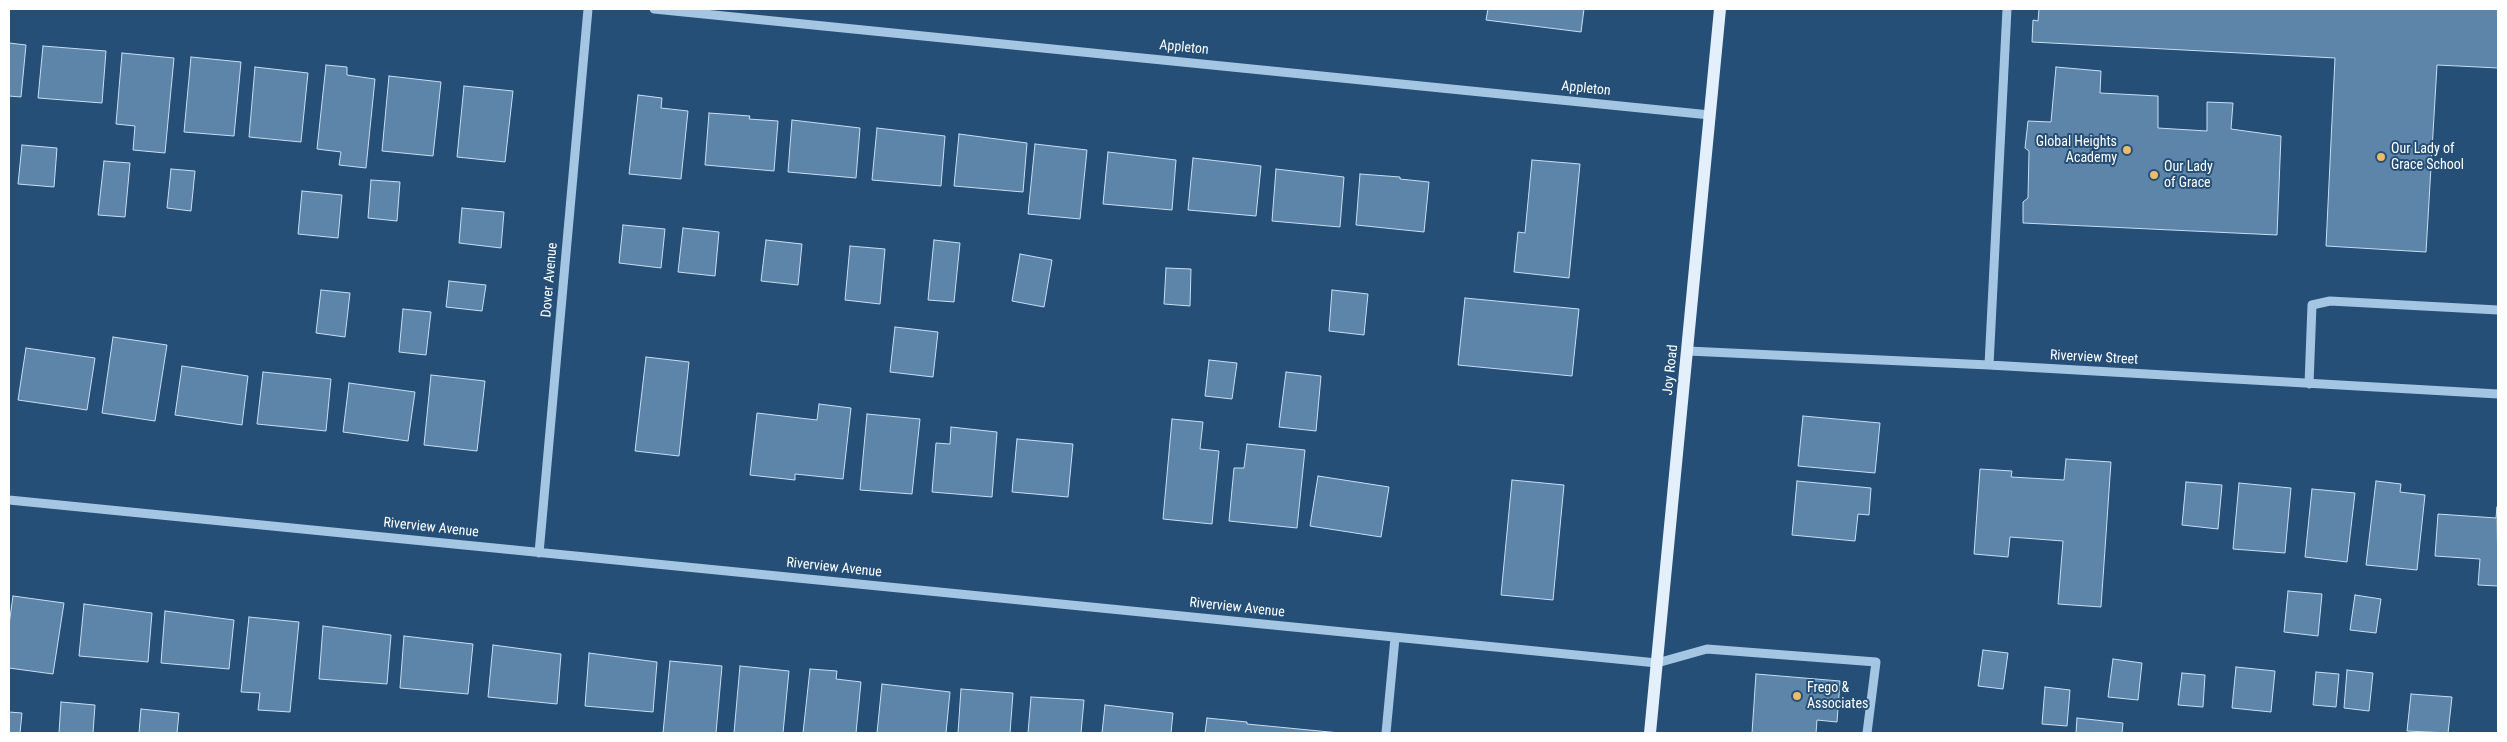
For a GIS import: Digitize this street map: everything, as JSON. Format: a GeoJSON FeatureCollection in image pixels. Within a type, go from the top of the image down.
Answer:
{"type":"FeatureCollection","features":[{"type":"Feature","properties":{"kind":"main road","name":"Joy Road"},"geometry":{"type":"LineString","coordinates":[[1650,733],[1720,9]]}},
{"type":"Feature","properties":{"kind":"street","name":"Dover Avenue"},"geometry":{"type":"LineString","coordinates":[[539,553],[588,9]]}},
{"type":"Feature","properties":{"kind":"street","name":"Appleton"},"geometry":{"type":"LineString","coordinates":[[654,9],[1710,115]]}},
{"type":"Feature","properties":{"kind":"street"},"geometry":{"type":"LineString","coordinates":[[1989,365],[2007,9]]}},
{"type":"Feature","properties":{"kind":"street"},"geometry":{"type":"LineString","coordinates":[[2309,384],[2312,305],[2330,301],[2498,310]]}},
{"type":"Feature","properties":{"kind":"street","name":"Riverview Street"},"geometry":{"type":"LineString","coordinates":[[1688,351],[1989,365],[2498,394]]}},
{"type":"Feature","properties":{"kind":"street","name":"Riverview Avenue"},"geometry":{"type":"LineString","coordinates":[[9,500],[1657,664]]}},
{"type":"Feature","properties":{"kind":"street"},"geometry":{"type":"LineString","coordinates":[[1386,733],[1396,638]]}},
{"type":"Feature","properties":{"kind":"street"},"geometry":{"type":"LineString","coordinates":[[1657,664],[1707,649],[1876,662],[1867,733]]}},
{"type":"Feature","properties":{"kind":"building"},"geometry":{"type":"Polygon","coordinates":[[[1488,9],[1584,9],[1581,32],[1486,20],[1488,9]]]}},
{"type":"Feature","properties":{"kind":"building","name":"Our Lady of Grace School"},"geometry":{"type":"Polygon","coordinates":[[[2039,9],[2498,9],[2498,68],[2437,65],[2426,252],[2326,246],[2335,58],[2032,42],[2033,20],[2038,21],[2039,9]]]}},
{"type":"Feature","properties":{"kind":"building"},"geometry":{"type":"Polygon","coordinates":[[[9,43],[26,45],[21,97],[9,96],[9,43]]]}},
{"type":"Feature","properties":{"kind":"building"},"geometry":{"type":"Polygon","coordinates":[[[43,46],[106,51],[102,103],[38,98],[43,46]]]}},
{"type":"Feature","properties":{"kind":"building"},"geometry":{"type":"Polygon","coordinates":[[[122,53],[174,58],[165,153],[133,150],[135,126],[116,124],[122,53]]]}},
{"type":"Feature","properties":{"kind":"building"},"geometry":{"type":"Polygon","coordinates":[[[191,57],[241,62],[234,136],[184,132],[191,57]]]}},
{"type":"Feature","properties":{"kind":"building"},"geometry":{"type":"Polygon","coordinates":[[[326,65],[347,67],[347,75],[375,79],[366,168],[339,165],[341,152],[317,149],[326,65]]]}},
{"type":"Feature","properties":{"kind":"building"},"geometry":{"type":"Polygon","coordinates":[[[255,67],[308,73],[301,142],[249,137],[255,67]]]}},
{"type":"Feature","properties":{"kind":"building","name":"Our Lady of Grace"},"geometry":{"type":"Polygon","coordinates":[[[2056,67],[2101,71],[2100,93],[2158,96],[2158,128],[2207,131],[2207,102],[2233,103],[2231,129],[2281,136],[2277,235],[2023,223],[2023,202],[2028,198],[2029,151],[2025,148],[2028,121],[2051,122],[2056,67]]]}},
{"type":"Feature","properties":{"kind":"building"},"geometry":{"type":"Polygon","coordinates":[[[389,76],[441,82],[433,156],[382,151],[389,76]]]}},
{"type":"Feature","properties":{"kind":"building"},"geometry":{"type":"Polygon","coordinates":[[[464,86],[513,91],[505,162],[457,157],[464,86]]]}},
{"type":"Feature","properties":{"kind":"building"},"geometry":{"type":"Polygon","coordinates":[[[638,95],[662,98],[661,108],[688,111],[681,179],[629,174],[638,95]]]}},
{"type":"Feature","properties":{"kind":"building"},"geometry":{"type":"Polygon","coordinates":[[[709,113],[750,116],[749,119],[778,121],[774,171],[705,165],[709,113]]]}},
{"type":"Feature","properties":{"kind":"building"},"geometry":{"type":"Polygon","coordinates":[[[792,120],[860,128],[856,178],[788,172],[792,120]]]}},
{"type":"Feature","properties":{"kind":"building"},"geometry":{"type":"Polygon","coordinates":[[[877,128],[945,136],[941,186],[872,180],[877,128]]]}},
{"type":"Feature","properties":{"kind":"building"},"geometry":{"type":"Polygon","coordinates":[[[959,134],[1027,143],[1023,192],[954,186],[959,134]]]}},
{"type":"Feature","properties":{"kind":"building"},"geometry":{"type":"Polygon","coordinates":[[[1035,144],[1087,150],[1080,219],[1028,214],[1035,144]]]}},
{"type":"Feature","properties":{"kind":"building"},"geometry":{"type":"Polygon","coordinates":[[[22,145],[57,148],[54,187],[18,184],[22,145]]]}},
{"type":"Feature","properties":{"kind":"building"},"geometry":{"type":"Polygon","coordinates":[[[1108,152],[1176,160],[1172,210],[1103,204],[1108,152]]]}},
{"type":"Feature","properties":{"kind":"building"},"geometry":{"type":"Polygon","coordinates":[[[1193,158],[1261,166],[1256,216],[1188,210],[1193,158]]]}},
{"type":"Feature","properties":{"kind":"building"},"geometry":{"type":"Polygon","coordinates":[[[1532,160],[1580,164],[1569,278],[1514,272],[1518,232],[1525,233],[1532,160]]]}},
{"type":"Feature","properties":{"kind":"building"},"geometry":{"type":"Polygon","coordinates":[[[104,161],[130,163],[125,217],[98,215],[104,161]]]}},
{"type":"Feature","properties":{"kind":"building"},"geometry":{"type":"Polygon","coordinates":[[[171,169],[195,171],[191,211],[167,208],[171,169]]]}},
{"type":"Feature","properties":{"kind":"building"},"geometry":{"type":"Polygon","coordinates":[[[1276,169],[1344,177],[1340,227],[1272,221],[1276,169]]]}},
{"type":"Feature","properties":{"kind":"building"},"geometry":{"type":"Polygon","coordinates":[[[1360,174],[1400,177],[1400,179],[1429,182],[1424,232],[1356,225],[1360,174]]]}},
{"type":"Feature","properties":{"kind":"building"},"geometry":{"type":"Polygon","coordinates":[[[371,180],[400,182],[397,221],[368,218],[371,180]]]}},
{"type":"Feature","properties":{"kind":"building"},"geometry":{"type":"Polygon","coordinates":[[[302,191],[342,195],[338,238],[298,234],[302,191]]]}},
{"type":"Feature","properties":{"kind":"building"},"geometry":{"type":"Polygon","coordinates":[[[462,208],[504,212],[501,248],[459,243],[462,208]]]}},
{"type":"Feature","properties":{"kind":"building"},"geometry":{"type":"Polygon","coordinates":[[[623,225],[665,229],[661,268],[619,263],[623,225]]]}},
{"type":"Feature","properties":{"kind":"building"},"geometry":{"type":"Polygon","coordinates":[[[683,228],[719,232],[715,276],[678,272],[683,228]]]}},
{"type":"Feature","properties":{"kind":"building"},"geometry":{"type":"Polygon","coordinates":[[[766,240],[802,244],[798,285],[761,281],[766,240]]]}},
{"type":"Feature","properties":{"kind":"building"},"geometry":{"type":"Polygon","coordinates":[[[934,240],[960,243],[954,302],[928,300],[934,240]]]}},
{"type":"Feature","properties":{"kind":"building"},"geometry":{"type":"Polygon","coordinates":[[[850,246],[885,249],[880,304],[845,300],[850,246]]]}},
{"type":"Feature","properties":{"kind":"building"},"geometry":{"type":"Polygon","coordinates":[[[1020,254],[1052,260],[1044,307],[1012,301],[1020,254]]]}},
{"type":"Feature","properties":{"kind":"building"},"geometry":{"type":"Polygon","coordinates":[[[1166,268],[1191,269],[1190,306],[1164,304],[1166,268]]]}},
{"type":"Feature","properties":{"kind":"building"},"geometry":{"type":"Polygon","coordinates":[[[449,281],[486,285],[482,311],[446,307],[449,281]]]}},
{"type":"Feature","properties":{"kind":"building"},"geometry":{"type":"Polygon","coordinates":[[[321,290],[350,293],[345,337],[316,333],[321,290]]]}},
{"type":"Feature","properties":{"kind":"building"},"geometry":{"type":"Polygon","coordinates":[[[1332,290],[1368,294],[1364,335],[1329,331],[1332,290]]]}},
{"type":"Feature","properties":{"kind":"building"},"geometry":{"type":"Polygon","coordinates":[[[1465,298],[1579,309],[1572,376],[1458,365],[1465,298]]]}},
{"type":"Feature","properties":{"kind":"building"},"geometry":{"type":"Polygon","coordinates":[[[403,309],[431,312],[426,355],[399,352],[403,309]]]}},
{"type":"Feature","properties":{"kind":"building"},"geometry":{"type":"Polygon","coordinates":[[[895,327],[938,332],[933,377],[890,372],[895,327]]]}},
{"type":"Feature","properties":{"kind":"building"},"geometry":{"type":"Polygon","coordinates":[[[113,337],[167,345],[155,421],[102,413],[113,337]]]}},
{"type":"Feature","properties":{"kind":"building"},"geometry":{"type":"Polygon","coordinates":[[[26,348],[95,358],[87,410],[18,400],[26,348]]]}},
{"type":"Feature","properties":{"kind":"building"},"geometry":{"type":"Polygon","coordinates":[[[646,357],[689,362],[679,456],[635,451],[646,357]]]}},
{"type":"Feature","properties":{"kind":"building"},"geometry":{"type":"Polygon","coordinates":[[[1209,360],[1237,363],[1232,399],[1205,396],[1209,360]]]}},
{"type":"Feature","properties":{"kind":"building"},"geometry":{"type":"Polygon","coordinates":[[[182,366],[248,376],[242,425],[175,415],[182,366]]]}},
{"type":"Feature","properties":{"kind":"building"},"geometry":{"type":"Polygon","coordinates":[[[263,372],[331,379],[326,431],[257,424],[263,372]]]}},
{"type":"Feature","properties":{"kind":"building"},"geometry":{"type":"Polygon","coordinates":[[[1286,372],[1321,376],[1316,431],[1279,427],[1286,372]]]}},
{"type":"Feature","properties":{"kind":"building"},"geometry":{"type":"Polygon","coordinates":[[[431,375],[485,381],[477,451],[424,445],[431,375]]]}},
{"type":"Feature","properties":{"kind":"building"},"geometry":{"type":"Polygon","coordinates":[[[349,383],[415,392],[408,441],[343,432],[349,383]]]}},
{"type":"Feature","properties":{"kind":"building"},"geometry":{"type":"Polygon","coordinates":[[[819,404],[851,408],[843,479],[795,474],[795,480],[750,475],[757,413],[817,420],[819,404]]]}},
{"type":"Feature","properties":{"kind":"building"},"geometry":{"type":"Polygon","coordinates":[[[867,414],[920,419],[912,494],[860,490],[867,414]]]}},
{"type":"Feature","properties":{"kind":"building"},"geometry":{"type":"Polygon","coordinates":[[[1803,416],[1880,423],[1875,473],[1798,466],[1803,416]]]}},
{"type":"Feature","properties":{"kind":"building"},"geometry":{"type":"Polygon","coordinates":[[[1172,419],[1203,422],[1200,449],[1219,451],[1212,524],[1163,519],[1172,419]]]}},
{"type":"Feature","properties":{"kind":"building"},"geometry":{"type":"Polygon","coordinates":[[[951,427],[997,432],[992,497],[932,492],[936,443],[950,444],[951,427]]]}},
{"type":"Feature","properties":{"kind":"building"},"geometry":{"type":"Polygon","coordinates":[[[1017,439],[1073,444],[1068,497],[1012,492],[1017,439]]]}},
{"type":"Feature","properties":{"kind":"building"},"geometry":{"type":"Polygon","coordinates":[[[1247,444],[1305,450],[1297,528],[1229,521],[1234,468],[1244,468],[1247,444]]]}},
{"type":"Feature","properties":{"kind":"building"},"geometry":{"type":"Polygon","coordinates":[[[2066,459],[2111,462],[2101,607],[2058,604],[2063,541],[2010,537],[2008,557],[1974,554],[1980,469],[2012,471],[2011,477],[2064,480],[2066,459]]]}},
{"type":"Feature","properties":{"kind":"building"},"geometry":{"type":"Polygon","coordinates":[[[1318,476],[1389,487],[1381,537],[1310,526],[1318,476]]]}},
{"type":"Feature","properties":{"kind":"building"},"geometry":{"type":"Polygon","coordinates":[[[1512,480],[1564,485],[1553,600],[1501,595],[1512,480]]]}},
{"type":"Feature","properties":{"kind":"building"},"geometry":{"type":"Polygon","coordinates":[[[1797,481],[1871,488],[1869,515],[1858,514],[1855,541],[1792,535],[1797,481]]]}},
{"type":"Feature","properties":{"kind":"building"},"geometry":{"type":"Polygon","coordinates":[[[2376,481],[2401,484],[2400,492],[2425,495],[2417,570],[2366,565],[2376,481]]]}},
{"type":"Feature","properties":{"kind":"building"},"geometry":{"type":"Polygon","coordinates":[[[2186,482],[2222,485],[2218,529],[2182,525],[2186,482]]]}},
{"type":"Feature","properties":{"kind":"building"},"geometry":{"type":"Polygon","coordinates":[[[2239,483],[2291,488],[2285,553],[2233,549],[2239,483]]]}},
{"type":"Feature","properties":{"kind":"building"},"geometry":{"type":"Polygon","coordinates":[[[2312,489],[2355,493],[2347,562],[2305,557],[2312,489]]]}},
{"type":"Feature","properties":{"kind":"building"},"geometry":{"type":"Polygon","coordinates":[[[2497,507],[2498,586],[2478,585],[2480,559],[2435,556],[2438,514],[2496,518],[2497,507]]]}},
{"type":"Feature","properties":{"kind":"building"},"geometry":{"type":"Polygon","coordinates":[[[2288,591],[2322,594],[2318,636],[2284,632],[2288,591]]]}},
{"type":"Feature","properties":{"kind":"building"},"geometry":{"type":"Polygon","coordinates":[[[2355,595],[2381,599],[2376,633],[2350,630],[2355,595]]]}},
{"type":"Feature","properties":{"kind":"building"},"geometry":{"type":"Polygon","coordinates":[[[13,596],[64,603],[53,674],[9,668],[9,625],[13,596]]]}},
{"type":"Feature","properties":{"kind":"building"},"geometry":{"type":"Polygon","coordinates":[[[84,604],[152,613],[148,662],[79,656],[84,604]]]}},
{"type":"Feature","properties":{"kind":"building"},"geometry":{"type":"Polygon","coordinates":[[[165,611],[234,620],[229,669],[161,663],[165,611]]]}},
{"type":"Feature","properties":{"kind":"building"},"geometry":{"type":"Polygon","coordinates":[[[249,617],[299,622],[290,712],[258,710],[260,693],[241,692],[249,617]]]}},
{"type":"Feature","properties":{"kind":"building"},"geometry":{"type":"Polygon","coordinates":[[[323,626],[391,635],[387,684],[319,679],[323,626]]]}},
{"type":"Feature","properties":{"kind":"building"},"geometry":{"type":"Polygon","coordinates":[[[404,636],[473,644],[468,694],[400,688],[404,636]]]}},
{"type":"Feature","properties":{"kind":"building"},"geometry":{"type":"Polygon","coordinates":[[[493,645],[561,654],[557,704],[488,697],[493,645]]]}},
{"type":"Feature","properties":{"kind":"building"},"geometry":{"type":"Polygon","coordinates":[[[1983,650],[2008,653],[2003,689],[1978,686],[1983,650]]]}},
{"type":"Feature","properties":{"kind":"building"},"geometry":{"type":"Polygon","coordinates":[[[589,653],[657,662],[653,712],[585,706],[589,653]]]}},
{"type":"Feature","properties":{"kind":"building"},"geometry":{"type":"Polygon","coordinates":[[[2113,659],[2142,663],[2138,700],[2108,697],[2113,659]]]}},
{"type":"Feature","properties":{"kind":"building"},"geometry":{"type":"Polygon","coordinates":[[[670,661],[722,666],[716,733],[663,733],[670,661]]]}},
{"type":"Feature","properties":{"kind":"building"},"geometry":{"type":"Polygon","coordinates":[[[740,666],[789,671],[783,733],[734,733],[740,666]]]}},
{"type":"Feature","properties":{"kind":"building"},"geometry":{"type":"Polygon","coordinates":[[[2236,667],[2275,671],[2271,712],[2232,708],[2236,667]]]}},
{"type":"Feature","properties":{"kind":"building"},"geometry":{"type":"Polygon","coordinates":[[[810,669],[837,671],[836,679],[861,682],[856,733],[803,733],[810,669]]]}},
{"type":"Feature","properties":{"kind":"building"},"geometry":{"type":"Polygon","coordinates":[[[2347,670],[2373,673],[2369,711],[2344,708],[2347,670]]]}},
{"type":"Feature","properties":{"kind":"building"},"geometry":{"type":"Polygon","coordinates":[[[2316,672],[2339,674],[2336,707],[2313,705],[2316,672]]]}},
{"type":"Feature","properties":{"kind":"building"},"geometry":{"type":"Polygon","coordinates":[[[2182,673],[2205,675],[2203,707],[2178,705],[2182,673]]]}},
{"type":"Feature","properties":{"kind":"building","name":"Frego & Associates"},"geometry":{"type":"Polygon","coordinates":[[[1756,674],[1840,681],[1837,722],[1817,720],[1816,733],[1752,733],[1756,674]]]}},
{"type":"Feature","properties":{"kind":"building"},"geometry":{"type":"Polygon","coordinates":[[[882,684],[950,692],[946,733],[877,733],[882,684]]]}},
{"type":"Feature","properties":{"kind":"building"},"geometry":{"type":"Polygon","coordinates":[[[2045,687],[2070,690],[2067,726],[2042,724],[2045,687]]]}},
{"type":"Feature","properties":{"kind":"building"},"geometry":{"type":"Polygon","coordinates":[[[961,689],[1013,693],[1010,733],[958,733],[961,689]]]}},
{"type":"Feature","properties":{"kind":"building"},"geometry":{"type":"Polygon","coordinates":[[[2411,694],[2452,697],[2448,733],[2407,731],[2411,694]]]}},
{"type":"Feature","properties":{"kind":"building"},"geometry":{"type":"Polygon","coordinates":[[[1031,697],[1084,700],[1081,733],[1028,733],[1031,697]]]}},
{"type":"Feature","properties":{"kind":"building"},"geometry":{"type":"Polygon","coordinates":[[[61,702],[95,705],[93,733],[59,733],[61,702]]]}},
{"type":"Feature","properties":{"kind":"building"},"geometry":{"type":"Polygon","coordinates":[[[1105,705],[1173,713],[1171,733],[1102,733],[1105,705]]]}},
{"type":"Feature","properties":{"kind":"building"},"geometry":{"type":"Polygon","coordinates":[[[141,709],[179,713],[177,733],[139,733],[141,709]]]}},
{"type":"Feature","properties":{"kind":"building"},"geometry":{"type":"Polygon","coordinates":[[[9,712],[22,713],[20,733],[9,733],[9,712]]]}},
{"type":"Feature","properties":{"kind":"building"},"geometry":{"type":"Polygon","coordinates":[[[1207,718],[1247,722],[1247,724],[1340,733],[1205,733],[1207,718]]]}},
{"type":"Feature","properties":{"kind":"building"},"geometry":{"type":"Polygon","coordinates":[[[2077,718],[2123,723],[2122,733],[2076,733],[2077,718]]]}},
{"type":"Feature","properties":{"kind":"place","name":"Global Heights Academy"},"geometry":{"type":"Point","coordinates":[2127,150]}},
{"type":"Feature","properties":{"kind":"place","name":"Our Lady of Grace School"},"geometry":{"type":"Point","coordinates":[2381,157]}},
{"type":"Feature","properties":{"kind":"place","name":"Our Lady of Grace"},"geometry":{"type":"Point","coordinates":[2154,175]}},
{"type":"Feature","properties":{"kind":"place","name":"Frego & Associates"},"geometry":{"type":"Point","coordinates":[1797,696]}}]}
